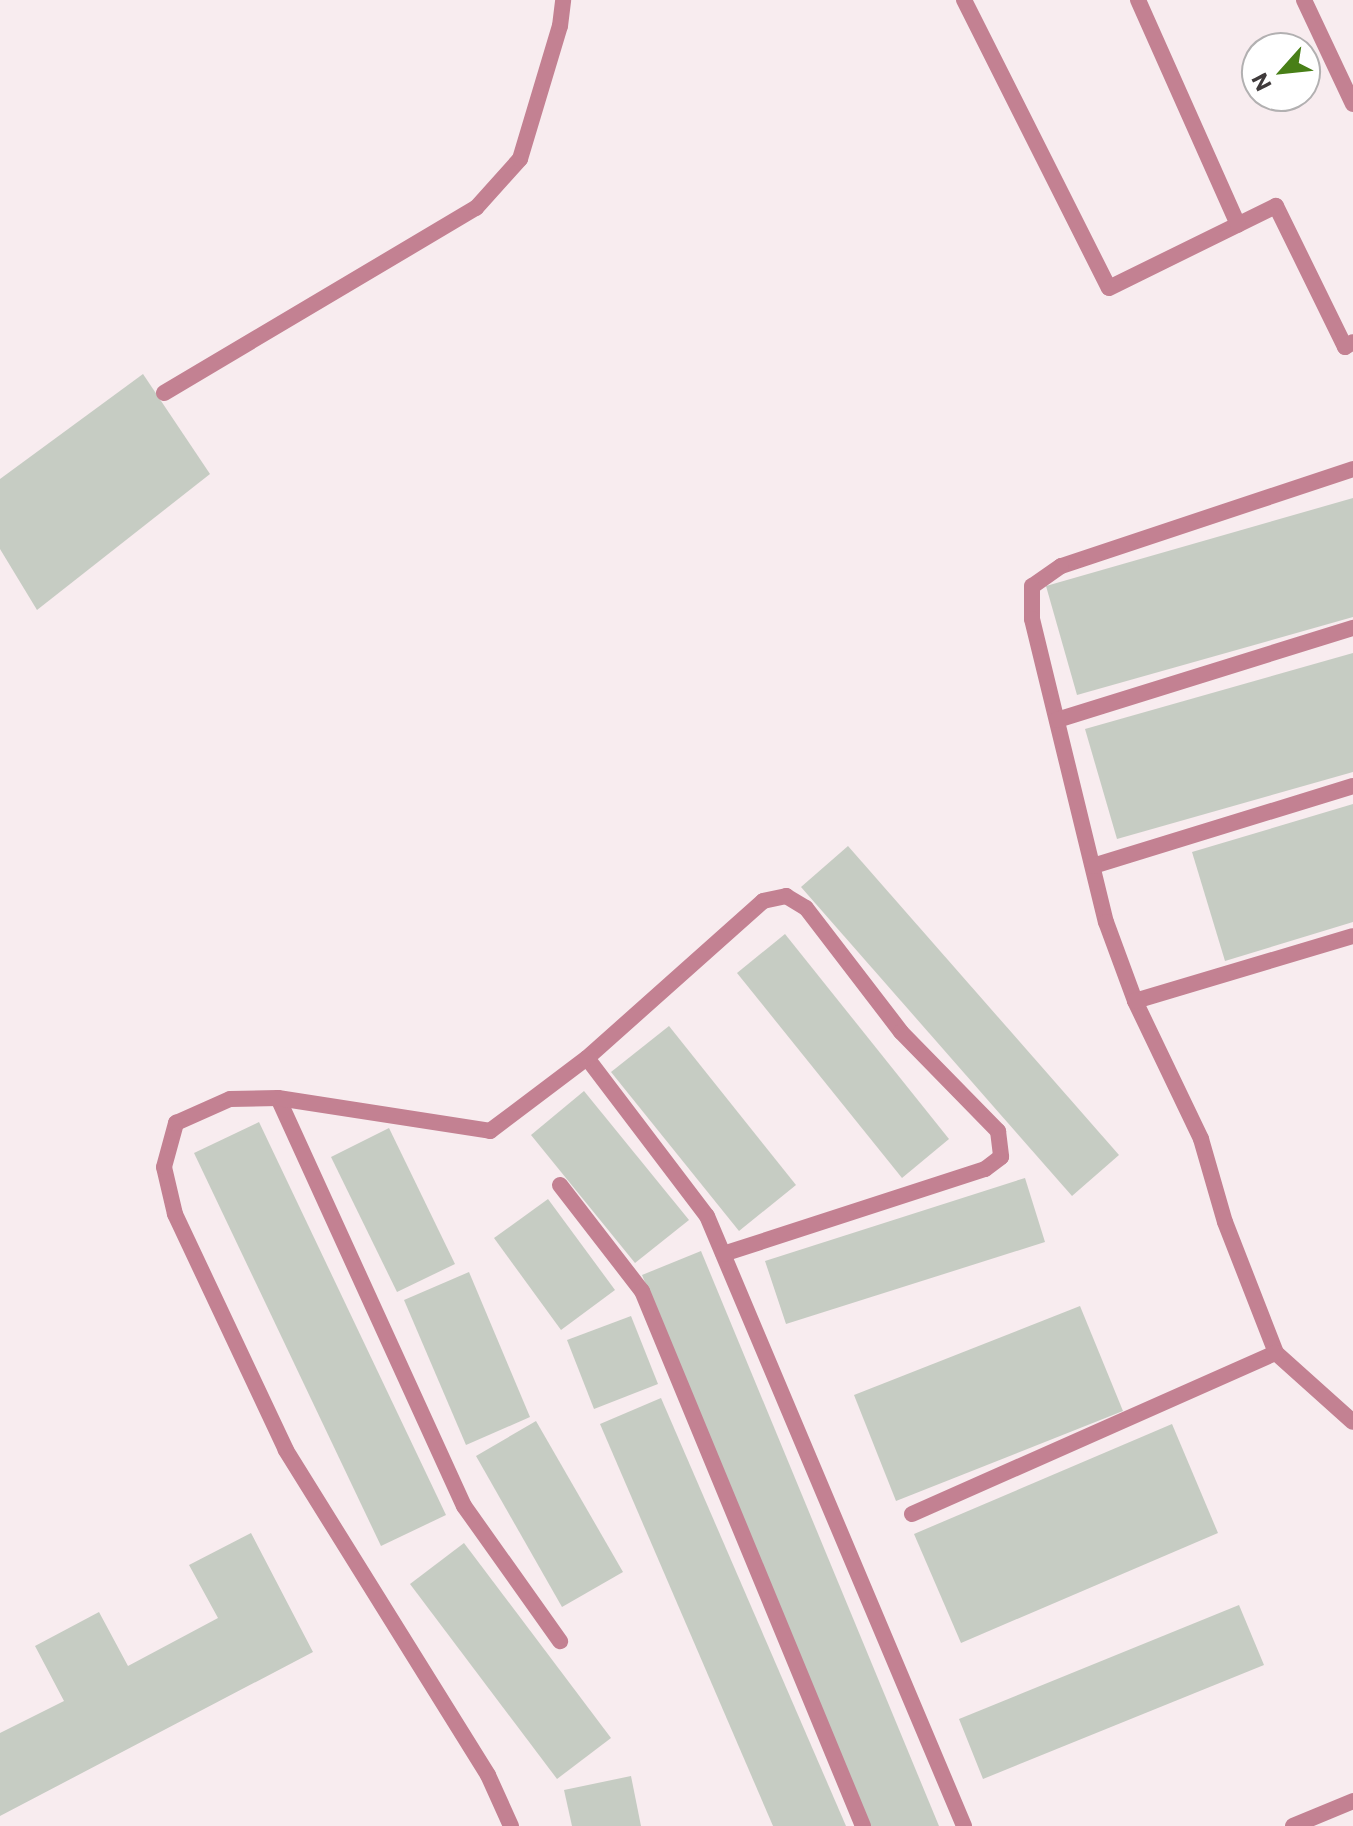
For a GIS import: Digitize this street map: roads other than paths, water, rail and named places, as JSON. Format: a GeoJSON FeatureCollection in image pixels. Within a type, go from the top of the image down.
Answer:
{"type":"FeatureCollection","features":[{"type":"Feature","properties":{"kind":"street"},"geometry":{"type":"LineString","coordinates":[[164,393],[476,208],[520,159],[556,40],[563,0]]}},
{"type":"Feature","properties":{"kind":"street"},"geometry":{"type":"LineString","coordinates":[[964,0],[1109,288],[1276,206],[1345,347],[1353,342]]}},
{"type":"Feature","properties":{"kind":"street"},"geometry":{"type":"LineString","coordinates":[[1138,0],[1238,225]]}},
{"type":"Feature","properties":{"kind":"street"},"geometry":{"type":"LineString","coordinates":[[1304,0],[1353,104]]}},
{"type":"Feature","properties":{"kind":"street"},"geometry":{"type":"LineString","coordinates":[[1353,469],[1061,566],[1032,586],[1032,619],[1093,866],[1135,1001],[1201,1139],[1225,1222],[1276,1353],[1353,1422]]}},
{"type":"Feature","properties":{"kind":"street"},"geometry":{"type":"LineString","coordinates":[[1057,720],[1353,628]]}},
{"type":"Feature","properties":{"kind":"street"},"geometry":{"type":"LineString","coordinates":[[1093,866],[1353,786]]}},
{"type":"Feature","properties":{"kind":"street"},"geometry":{"type":"LineString","coordinates":[[511,1826],[488,1775],[286,1450],[175,1214],[164,1167],[176,1123],[230,1099],[278,1098],[490,1131],[587,1058],[763,901],[786,896],[806,908],[901,1032],[998,1131],[1001,1157],[985,1169],[723,1254]]}},
{"type":"Feature","properties":{"kind":"street"},"geometry":{"type":"LineString","coordinates":[[1135,1001],[1353,936]]}},
{"type":"Feature","properties":{"kind":"street"},"geometry":{"type":"LineString","coordinates":[[587,1058],[707,1216],[962,1825]]}},
{"type":"Feature","properties":{"kind":"street"},"geometry":{"type":"LineString","coordinates":[[278,1098],[464,1506],[560,1641]]}},
{"type":"Feature","properties":{"kind":"street"},"geometry":{"type":"LineString","coordinates":[[560,1185],[642,1291],[863,1826]]}},
{"type":"Feature","properties":{"kind":"street"},"geometry":{"type":"LineString","coordinates":[[912,1514],[1276,1353]]}},
{"type":"Feature","properties":{"kind":"street"},"geometry":{"type":"LineString","coordinates":[[1293,1826],[1353,1801]]}}]}
